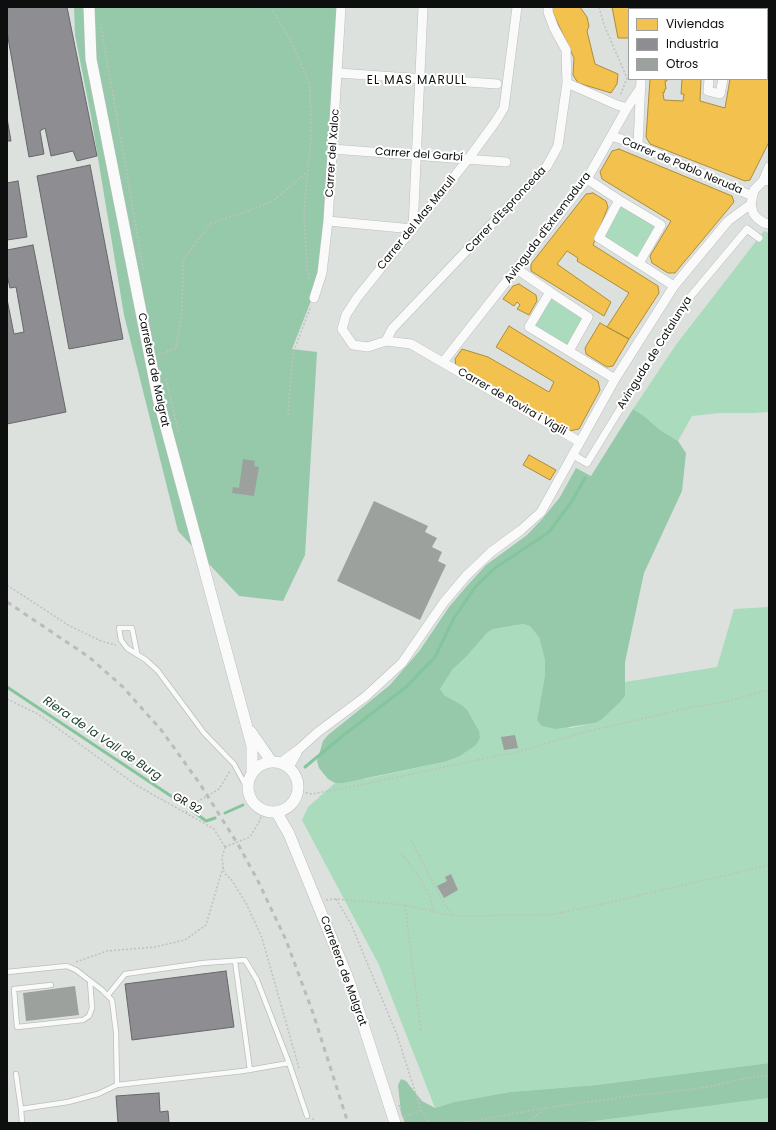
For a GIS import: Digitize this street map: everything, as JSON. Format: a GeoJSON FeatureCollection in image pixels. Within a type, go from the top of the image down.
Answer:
{"type":"FeatureCollection","features":[{"type":"Feature","properties":{"kind":"street","name":"Carretera de Malgrat"},"geometry":{"type":"LineString","coordinates":[[89,7],[91,59],[158,398],[252,746],[252,772]]}},
{"type":"Feature","properties":{"kind":"street","name":"Carrer del Xaloc"},"geometry":{"type":"LineString","coordinates":[[314,298],[322,273],[328,221],[341,7]]}},
{"type":"Feature","properties":{"kind":"street"},"geometry":{"type":"LineString","coordinates":[[328,221],[413,229],[423,7]]}},
{"type":"Feature","properties":{"kind":"street","name":"Carrer del Mas Marull"},"geometry":{"type":"LineString","coordinates":[[443,362],[411,344],[386,341],[368,347],[352,345],[342,329],[346,315],[357,298],[469,158],[504,108],[517,7]]}},
{"type":"Feature","properties":{"kind":"street","name":"Carrer d'Espronceda"},"geometry":{"type":"LineString","coordinates":[[386,341],[392,329],[547,166],[558,146],[568,83],[566,50],[554,28],[548,12],[548,7]]}},
{"type":"Feature","properties":{"kind":"street"},"geometry":{"type":"LineString","coordinates":[[338,73],[497,84]]}},
{"type":"Feature","properties":{"kind":"street"},"geometry":{"type":"LineString","coordinates":[[709,80],[708,91],[720,94],[723,80]]}},
{"type":"Feature","properties":{"kind":"street"},"geometry":{"type":"LineString","coordinates":[[568,83],[626,108]]}},
{"type":"Feature","properties":{"kind":"street","name":"Avinguda d'Extremadura"},"geometry":{"type":"LineString","coordinates":[[443,362],[587,179],[641,83]]}},
{"type":"Feature","properties":{"kind":"street","name":"Avinguda d'Extremadura"},"geometry":{"type":"LineString","coordinates":[[638,145],[641,83]]}},
{"type":"Feature","properties":{"kind":"street","name":"Carrer de Pablo Neruda"},"geometry":{"type":"LineString","coordinates":[[612,136],[638,145],[752,200]]}},
{"type":"Feature","properties":{"kind":"street","name":"Carrer del Garbí"},"geometry":{"type":"LineString","coordinates":[[332,149],[469,158],[506,162]]}},
{"type":"Feature","properties":{"kind":"street"},"geometry":{"type":"LineString","coordinates":[[766,181],[769,167]]}},
{"type":"Feature","properties":{"kind":"street"},"geometry":{"type":"LineString","coordinates":[[587,179],[661,225],[639,263]]}},
{"type":"Feature","properties":{"kind":"street","name":"Avinguda de Catalunya"},"geometry":{"type":"LineString","coordinates":[[280,764],[318,732],[365,697],[402,663],[444,602],[466,576],[491,552],[521,530],[541,512],[615,379],[674,286],[728,221],[752,200],[754,190],[766,181]]}},
{"type":"Feature","properties":{"kind":"street"},"geometry":{"type":"LineString","coordinates":[[619,200],[599,238],[674,286]]}},
{"type":"Feature","properties":{"kind":"street"},"geometry":{"type":"LineString","coordinates":[[752,200],[753,213],[764,223],[769,224]]}},
{"type":"Feature","properties":{"kind":"street","name":"Avinguda de Catalunya"},"geometry":{"type":"LineString","coordinates":[[573,455],[587,463],[685,303],[747,229],[759,238]]}},
{"type":"Feature","properties":{"kind":"street"},"geometry":{"type":"LineString","coordinates":[[517,269],[588,317],[569,351]]}},
{"type":"Feature","properties":{"kind":"street"},"geometry":{"type":"LineString","coordinates":[[550,292],[530,327],[615,379]]}},
{"type":"Feature","properties":{"kind":"street","name":"Carrer de Rovira i Vigili"},"geometry":{"type":"LineString","coordinates":[[443,362],[580,442]]}},
{"type":"Feature","properties":{"kind":"street","name":"Carretera de Malgrat"},"geometry":{"type":"LineString","coordinates":[[246,726],[280,764]]}},
{"type":"Feature","properties":{"kind":"street"},"geometry":{"type":"LineString","coordinates":[[280,764],[296,776],[298,791],[295,800],[289,807],[277,813],[269,813],[255,806],[250,800],[247,788],[252,772],[259,765],[280,764]]}},
{"type":"Feature","properties":{"kind":"street","name":"Carretera de Malgrat"},"geometry":{"type":"LineString","coordinates":[[289,807],[289,834]]}},
{"type":"Feature","properties":{"kind":"street","name":"Carretera de Malgrat"},"geometry":{"type":"LineString","coordinates":[[277,813],[289,834],[349,981],[399,1121]]}},
{"type":"Feature","properties":{"kind":"lane"},"geometry":{"type":"LineString","coordinates":[[137,653],[132,628],[119,628],[121,640],[127,648],[137,653],[158,671],[204,732],[234,764],[247,788]]}},
{"type":"Feature","properties":{"kind":"lane"},"geometry":{"type":"LineString","coordinates":[[108,995],[125,974],[203,963],[245,960],[257,980],[289,1063],[307,1116]]}},
{"type":"Feature","properties":{"kind":"lane"},"geometry":{"type":"LineString","coordinates":[[235,961],[250,1070]]}},
{"type":"Feature","properties":{"kind":"lane"},"geometry":{"type":"LineString","coordinates":[[7,972],[67,966],[76,970],[108,995],[112,1000],[116,1032],[118,1085]]}},
{"type":"Feature","properties":{"kind":"lane"},"geometry":{"type":"LineString","coordinates":[[51,985],[14,989],[17,1028],[83,1020],[89,1016],[92,1008],[90,981]]}},
{"type":"Feature","properties":{"kind":"lane"},"geometry":{"type":"LineString","coordinates":[[21,1109],[68,1102],[98,1094],[118,1085],[250,1070],[289,1063]]}},
{"type":"Feature","properties":{"kind":"lane"},"geometry":{"type":"LineString","coordinates":[[16,1074],[22,1123]]}},
{"type":"Feature","properties":{"kind":"path"},"geometry":{"type":"LineString","coordinates":[[271,7],[293,45],[310,85],[311,135],[304,215],[306,269],[314,298],[294,353],[288,416]]}},
{"type":"Feature","properties":{"kind":"path"},"geometry":{"type":"LineString","coordinates":[[598,7],[604,25],[627,78],[617,105]]}},
{"type":"Feature","properties":{"kind":"path"},"geometry":{"type":"LineString","coordinates":[[101,22],[145,277]]}},
{"type":"Feature","properties":{"kind":"path"},"geometry":{"type":"LineString","coordinates":[[160,355],[176,348],[182,309],[183,260],[210,224],[273,201],[308,171]]}},
{"type":"Feature","properties":{"kind":"path"},"geometry":{"type":"LineString","coordinates":[[165,377],[180,437]]}},
{"type":"Feature","properties":{"kind":"path"},"geometry":{"type":"LineString","coordinates":[[7,585],[68,625],[101,640],[127,648]]}},
{"type":"Feature","properties":{"kind":"path"},"geometry":{"type":"LineString","coordinates":[[298,791],[312,794],[511,754],[581,734],[692,707],[725,702],[769,690]]}},
{"type":"Feature","properties":{"kind":"path","name":"GR 92"},"geometry":{"type":"LineString","coordinates":[[7,700],[38,714],[136,784],[186,812],[214,830],[225,847]]}},
{"type":"Feature","properties":{"kind":"path"},"geometry":{"type":"LineString","coordinates":[[186,812],[190,806],[219,789],[234,764]]}},
{"type":"Feature","properties":{"kind":"path"},"geometry":{"type":"LineString","coordinates":[[263,811],[259,822],[250,837],[225,847],[222,858],[223,866],[224,873],[231,879],[248,904],[262,938],[300,1071]]}},
{"type":"Feature","properties":{"kind":"path"},"geometry":{"type":"LineString","coordinates":[[411,840],[442,900],[453,916]]}},
{"type":"Feature","properties":{"kind":"path"},"geometry":{"type":"LineString","coordinates":[[401,853],[418,875],[431,900],[433,911]]}},
{"type":"Feature","properties":{"kind":"path"},"geometry":{"type":"LineString","coordinates":[[327,900],[336,899],[405,905],[453,916],[549,915],[769,865]]}},
{"type":"Feature","properties":{"kind":"path"},"geometry":{"type":"LineString","coordinates":[[67,966],[107,952],[155,947],[185,940],[206,925],[223,866]]}},
{"type":"Feature","properties":{"kind":"path"},"geometry":{"type":"LineString","coordinates":[[336,899],[351,924],[397,1035],[421,1110],[430,1123]]}},
{"type":"Feature","properties":{"kind":"path"},"geometry":{"type":"LineString","coordinates":[[405,905],[421,1031]]}},
{"type":"Feature","properties":{"kind":"path"},"geometry":{"type":"LineString","coordinates":[[461,1123],[545,1108],[692,1089],[769,1075]]}},
{"type":"Feature","properties":{"kind":"path"},"geometry":{"type":"LineString","coordinates":[[395,1107],[405,1123]]}},
{"type":"Feature","properties":{"kind":"path"},"geometry":{"type":"LineString","coordinates":[[527,1123],[545,1108]]}},
{"type":"Feature","properties":{"kind":"path"},"geometry":{"type":"LineString","coordinates":[[399,1121],[406,1116],[421,1110]]}},
{"type":"Feature","properties":{"kind":"path"},"geometry":{"type":"LineString","coordinates":[[312,1116],[314,1123]]}},
{"type":"Feature","properties":{"kind":"green space"},"geometry":{"type":"Polygon","coordinates":[[[74,7],[341,7],[322,273],[292,349],[317,352],[305,555],[283,601],[239,596],[178,531],[124,315],[91,116],[75,35],[74,7]]]}},
{"type":"Feature","properties":{"kind":"green space"},"geometry":{"type":"Polygon","coordinates":[[[619,200],[661,225],[639,263],[599,238],[619,200]]]}},
{"type":"Feature","properties":{"kind":"green space"},"geometry":{"type":"Polygon","coordinates":[[[764,231],[769,233],[769,412],[720,413],[692,416],[678,441],[660,430],[644,416],[633,409],[675,346],[764,231]]]}},
{"type":"Feature","properties":{"kind":"green space"},"geometry":{"type":"Polygon","coordinates":[[[550,292],[588,316],[569,351],[531,324],[550,292]]]}},
{"type":"Feature","properties":{"kind":"green space"},"geometry":{"type":"Polygon","coordinates":[[[633,409],[644,416],[660,430],[678,441],[686,453],[682,491],[644,573],[625,662],[625,696],[602,719],[595,723],[556,729],[542,726],[537,720],[545,675],[545,660],[539,637],[530,626],[523,624],[493,629],[487,633],[466,657],[453,669],[440,689],[444,695],[462,705],[467,710],[479,731],[480,738],[476,745],[458,757],[444,762],[343,783],[335,783],[328,779],[319,768],[317,761],[323,741],[328,735],[390,685],[420,650],[449,607],[486,565],[527,535],[543,518],[560,497],[576,468],[591,476],[633,409]]]}},
{"type":"Feature","properties":{"kind":"green space"},"geometry":{"type":"Polygon","coordinates":[[[769,607],[769,1063],[596,1085],[510,1092],[454,1102],[435,1108],[379,965],[302,820],[308,807],[335,783],[365,779],[444,762],[458,757],[462,705],[444,695],[440,689],[453,669],[466,657],[487,633],[493,629],[523,624],[530,626],[535,631],[539,637],[545,659],[545,675],[537,720],[571,728],[595,723],[625,696],[625,682],[717,667],[734,609],[769,607]]]}},
{"type":"Feature","properties":{"kind":"green space"},"geometry":{"type":"Polygon","coordinates":[[[769,1063],[769,1098],[580,1123],[405,1123],[401,1113],[398,1085],[401,1079],[406,1081],[422,1101],[435,1108],[454,1102],[510,1092],[596,1085],[769,1063]]]}},
{"type":"Feature","properties":{"kind":"green space"},"geometry":{"type":"Polygon","coordinates":[[[769,1098],[769,1123],[580,1123],[769,1098]]]}},
{"type":"Feature","properties":{"kind":"building: Viviendas"},"geometry":{"type":"Polygon","coordinates":[[[551,7],[580,7],[587,17],[589,26],[587,31],[595,64],[618,74],[617,84],[611,93],[578,83],[573,75],[574,58],[551,7]]]}},
{"type":"Feature","properties":{"kind":"building: Viviendas"},"geometry":{"type":"Polygon","coordinates":[[[612,7],[638,7],[628,8],[628,38],[618,38],[612,7]]]}},
{"type":"Feature","properties":{"kind":"building: Viviendas"},"geometry":{"type":"Polygon","coordinates":[[[657,7],[680,7],[680,8],[656,8],[657,7]]]}},
{"type":"Feature","properties":{"kind":"building: Viviendas"},"geometry":{"type":"Polygon","coordinates":[[[685,7],[702,7],[702,8],[685,7]]]}},
{"type":"Feature","properties":{"kind":"building: Viviendas"},"geometry":{"type":"Polygon","coordinates":[[[769,11],[769,142],[750,180],[745,181],[650,144],[646,137],[650,80],[667,80],[665,81],[666,89],[664,93],[663,92],[664,100],[683,101],[684,94],[681,94],[682,80],[701,80],[700,101],[725,108],[730,80],[768,80],[769,11]]]}},
{"type":"Feature","properties":{"kind":"building: Viviendas"},"geometry":{"type":"Polygon","coordinates":[[[619,149],[732,196],[734,202],[675,273],[668,273],[652,263],[650,256],[671,221],[602,179],[600,172],[612,151],[619,149]]]}},
{"type":"Feature","properties":{"kind":"building: Viviendas"},"geometry":{"type":"Polygon","coordinates":[[[593,193],[606,201],[608,207],[593,245],[658,286],[659,293],[629,339],[607,327],[629,293],[577,261],[578,258],[567,251],[557,264],[611,302],[604,316],[531,271],[531,264],[586,194],[593,193]]]}},
{"type":"Feature","properties":{"kind":"building: Viviendas"},"geometry":{"type":"Polygon","coordinates":[[[519,284],[536,295],[537,301],[529,315],[517,309],[520,305],[517,302],[514,306],[503,299],[513,286],[519,284]]]}},
{"type":"Feature","properties":{"kind":"building: Viviendas"},"geometry":{"type":"Polygon","coordinates":[[[600,323],[629,339],[613,366],[607,367],[586,354],[585,348],[600,323]]]}},
{"type":"Feature","properties":{"kind":"building: Viviendas"},"geometry":{"type":"Polygon","coordinates":[[[509,326],[598,381],[600,390],[579,429],[569,431],[456,366],[455,359],[462,349],[488,357],[549,392],[554,382],[496,347],[509,326]]]}},
{"type":"Feature","properties":{"kind":"building: Viviendas"},"geometry":{"type":"Polygon","coordinates":[[[529,455],[556,470],[550,480],[523,465],[529,455]]]}},
{"type":"Feature","properties":{"kind":"building: Industria"},"geometry":{"type":"Polygon","coordinates":[[[7,7],[67,7],[97,156],[77,161],[73,151],[51,156],[45,128],[40,131],[44,154],[29,157],[7,32],[7,7]]]}},
{"type":"Feature","properties":{"kind":"building: Industria"},"geometry":{"type":"Polygon","coordinates":[[[7,118],[11,141],[7,141],[7,118]]]}},
{"type":"Feature","properties":{"kind":"building: Industria"},"geometry":{"type":"Polygon","coordinates":[[[90,165],[123,339],[69,349],[37,176],[90,165]]]}},
{"type":"Feature","properties":{"kind":"building: Industria"},"geometry":{"type":"Polygon","coordinates":[[[18,181],[27,237],[7,240],[7,183],[18,181]]]}},
{"type":"Feature","properties":{"kind":"building: Industria"},"geometry":{"type":"Polygon","coordinates":[[[33,245],[66,412],[7,424],[7,299],[14,334],[24,332],[16,287],[10,288],[7,275],[7,250],[33,245]]]}},
{"type":"Feature","properties":{"kind":"building: Industria"},"geometry":{"type":"Polygon","coordinates":[[[226,971],[234,1027],[132,1040],[125,984],[226,971]]]}},
{"type":"Feature","properties":{"kind":"building: Industria"},"geometry":{"type":"Polygon","coordinates":[[[159,1093],[160,1112],[168,1111],[169,1123],[118,1123],[116,1096],[159,1093]]]}},
{"type":"Feature","properties":{"kind":"building: Otros"},"geometry":{"type":"Polygon","coordinates":[[[243,459],[255,461],[254,466],[259,467],[254,496],[232,493],[233,487],[239,488],[243,459]]]}},
{"type":"Feature","properties":{"kind":"building: Otros"},"geometry":{"type":"Polygon","coordinates":[[[374,501],[428,526],[425,532],[437,538],[432,547],[442,552],[438,561],[446,565],[420,620],[337,581],[374,501]]]}},
{"type":"Feature","properties":{"kind":"building: Otros"},"geometry":{"type":"Polygon","coordinates":[[[515,735],[518,748],[504,750],[501,737],[515,735]]]}},
{"type":"Feature","properties":{"kind":"building: Otros"},"geometry":{"type":"Polygon","coordinates":[[[451,874],[458,890],[444,898],[437,886],[447,881],[445,877],[451,874]]]}},
{"type":"Feature","properties":{"kind":"building: Otros"},"geometry":{"type":"Polygon","coordinates":[[[75,986],[79,1015],[26,1021],[23,993],[75,986]]]}},
{"type":"Feature","properties":{"kind":"waterway","name":"Riera de la Vall de Burg"},"geometry":{"type":"LineString","coordinates":[[305,767],[406,687],[435,657],[454,618],[476,586],[495,568],[549,532],[572,501],[585,478]]}},
{"type":"Feature","properties":{"kind":"waterway","name":"Riera de la Vall de Burg"},"geometry":{"type":"LineString","coordinates":[[7,687],[186,806]]}},
{"type":"Feature","properties":{"kind":"waterway","name":"Riera de la Vall de Burg"},"geometry":{"type":"LineString","coordinates":[[225,813],[243,805]]}},
{"type":"Feature","properties":{"kind":"waterway","name":"Riera de la Vall de Burg"},"geometry":{"type":"LineString","coordinates":[[190,809],[206,821],[215,818]]}},
{"type":"Feature","properties":{"kind":"railway"},"geometry":{"type":"LineString","coordinates":[[7,602],[89,657],[123,687],[162,731],[200,784],[239,846],[258,881],[286,940],[313,1013],[348,1123]]}},
{"type":"Feature","properties":{"kind":"district","name":"EL MAS MARULL"},"geometry":{"type":"Point","coordinates":[417,81]}}]}
